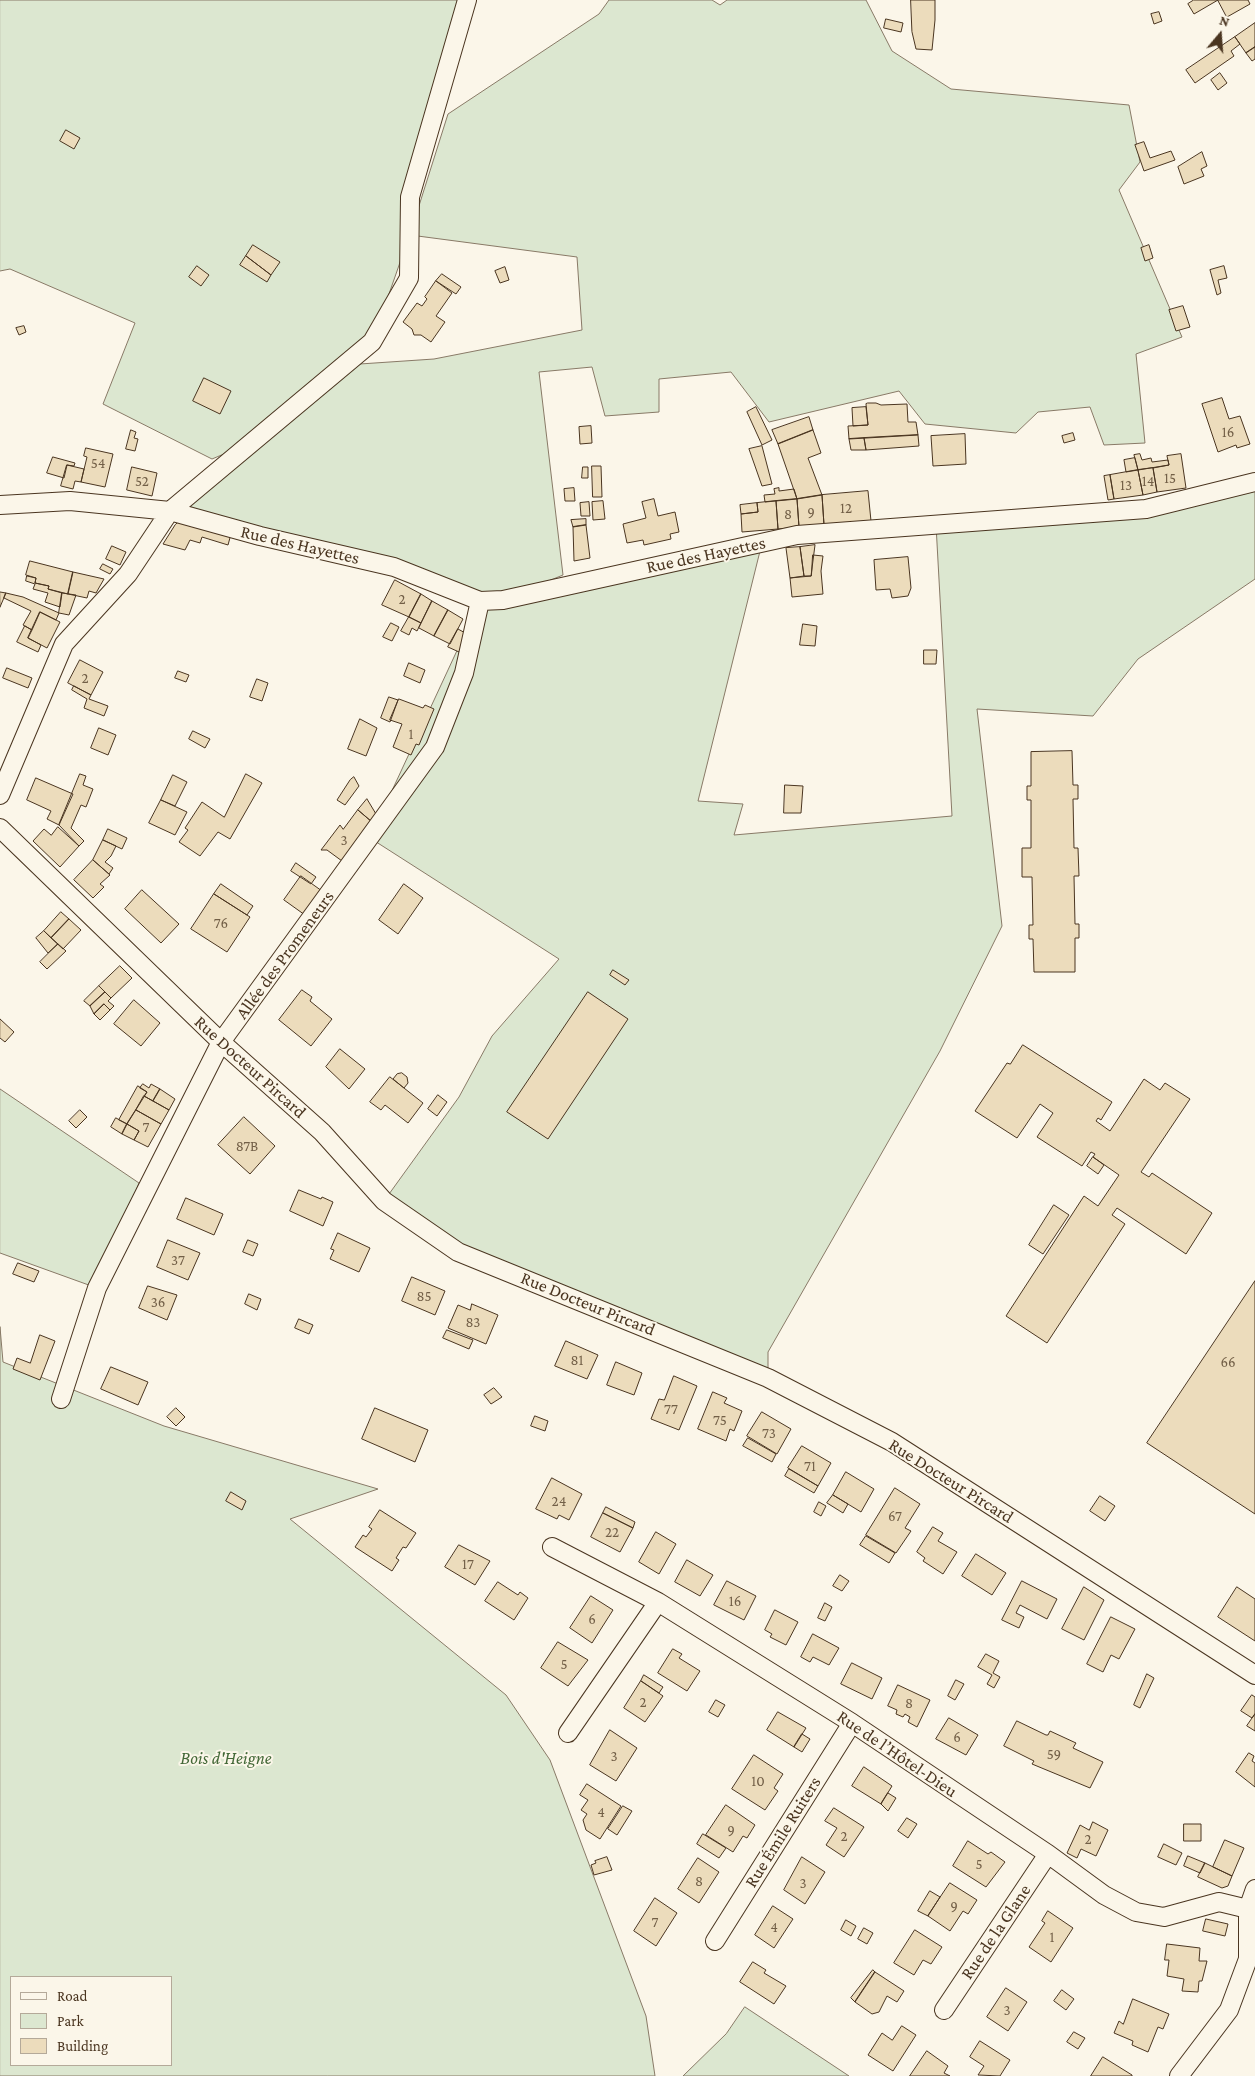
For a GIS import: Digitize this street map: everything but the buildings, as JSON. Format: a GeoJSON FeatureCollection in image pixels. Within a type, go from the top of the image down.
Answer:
{"type":"FeatureCollection","features":[{"type":"Feature","properties":{"kind":"street"},"geometry":{"type":"LineString","coordinates":[[0,795],[64,644],[128,574],[170,512],[372,342],[393,307],[409,278],[410,197],[467,0]]}},
{"type":"Feature","properties":{"kind":"street","name":"Rue des Hayettes"},"geometry":{"type":"LineString","coordinates":[[0,505],[70,501],[170,512],[260,536],[394,567],[480,601],[503,600],[797,535],[1146,509],[1255,482]]}},
{"type":"Feature","properties":{"kind":"street","name":"Allée des Promeneurs"},"geometry":{"type":"LineString","coordinates":[[61,1399],[97,1288],[222,1042],[435,747],[464,673],[480,601]]}},
{"type":"Feature","properties":{"kind":"street","name":"Rue Docteur Pircard"},"geometry":{"type":"LineString","coordinates":[[0,828],[222,1042],[322,1132],[384,1201],[458,1252],[768,1378],[892,1442],[1255,1675]]}},
{"type":"Feature","properties":{"kind":"street","name":"Rue de l’Hôtel-Dieu"},"geometry":{"type":"LineString","coordinates":[[552,1547],[658,1602],[852,1723],[1048,1854],[1104,1895],[1136,1912],[1164,1918],[1220,1902],[1248,1909]]}},
{"type":"Feature","properties":{"kind":"street"},"geometry":{"type":"LineString","coordinates":[[568,1733],[658,1602]]}},
{"type":"Feature","properties":{"kind":"street","name":"Rue Émile Ruiters"},"geometry":{"type":"LineString","coordinates":[[715,1941],[852,1723]]}},
{"type":"Feature","properties":{"kind":"street","name":"Rue de la Glane"},"geometry":{"type":"LineString","coordinates":[[944,2010],[1048,1854]]}},
{"type":"Feature","properties":{"kind":"street"},"geometry":{"type":"LineString","coordinates":[[1179,2076],[1229,2010],[1248,1959],[1248,1909],[1255,1890]]}},
{"type":"Feature","properties":{"kind":"green space"},"geometry":{"type":"Polygon","coordinates":[[[0,0],[468,0],[418,173],[411,231],[448,114],[599,14],[609,0],[712,0],[720,5],[727,0],[866,0],[892,51],[951,89],[1129,105],[1140,162],[1119,190],[1182,337],[1136,354],[1145,443],[1104,445],[1090,407],[1038,412],[1016,433],[925,424],[899,391],[769,422],[731,372],[659,379],[659,412],[605,416],[592,367],[539,372],[563,575],[524,591],[762,543],[698,801],[743,804],[734,835],[952,816],[936,525],[1165,504],[1255,482],[1255,579],[1138,659],[1093,716],[977,709],[1002,926],[940,1051],[768,1352],[768,1378],[458,1252],[384,1201],[459,1097],[492,1036],[559,959],[370,838],[480,601],[170,511],[255,441],[212,459],[103,404],[135,323],[10,269],[0,271],[0,0]],[[410,235],[372,342],[345,365],[434,359],[582,330],[577,257],[410,235]]]}},
{"type":"Feature","properties":{"kind":"green space"},"geometry":{"type":"Polygon","coordinates":[[[0,1089],[139,1183],[97,1288],[0,1253],[0,1089]]]}},
{"type":"Feature","properties":{"kind":"green space","name":"Bois d'Heigne"},"geometry":{"type":"Polygon","coordinates":[[[0,1327],[3,1362],[164,1426],[378,1489],[290,1519],[506,1695],[550,1760],[646,2016],[655,2076],[0,2076],[0,1327]]]}},
{"type":"Feature","properties":{"kind":"green space"},"geometry":{"type":"Polygon","coordinates":[[[745,2007],[849,2076],[683,2076],[726,2034],[745,2007]]]}}]}
